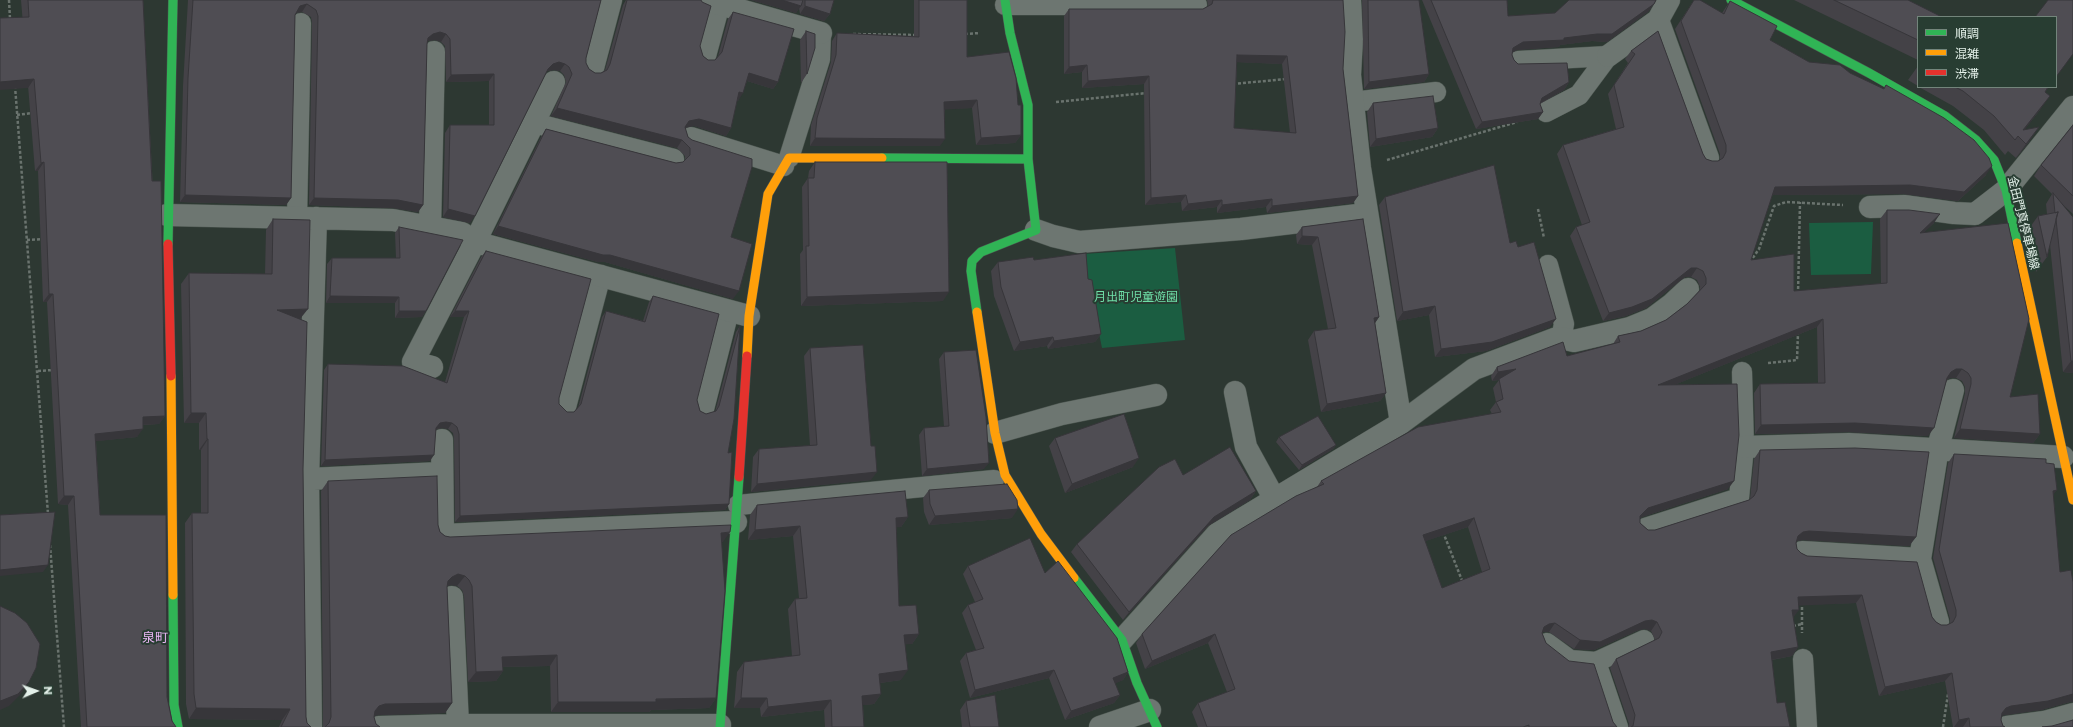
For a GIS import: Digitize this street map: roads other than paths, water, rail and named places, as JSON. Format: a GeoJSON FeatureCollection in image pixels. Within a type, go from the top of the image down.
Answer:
{"type":"FeatureCollection","features":[{"type":"Feature","properties":{"kind":"street"},"geometry":{"type":"LineString","coordinates":[[173,0],[167,215],[171,362],[174,705],[178,727]]}},
{"type":"Feature","properties":{"kind":"street"},"geometry":{"type":"LineString","coordinates":[[593,68],[611,0]]}},
{"type":"Feature","properties":{"kind":"street"},"geometry":{"type":"LineString","coordinates":[[1350,0],[1352,39],[1350,75],[1360,168],[1366,214],[1401,423]]}},
{"type":"Feature","properties":{"kind":"street"},"geometry":{"type":"LineString","coordinates":[[1608,56],[1658,20],[1669,0]]}},
{"type":"Feature","properties":{"kind":"street","name":"金田門真停車場線"},"geometry":{"type":"LineString","coordinates":[[1731,0],[1869,73],[1945,116],[1976,140],[1994,160],[2006,190],[2073,500]]}},
{"type":"Feature","properties":{"kind":"street"},"geometry":{"type":"LineString","coordinates":[[712,2],[821,33]]}},
{"type":"Feature","properties":{"kind":"street"},"geometry":{"type":"LineString","coordinates":[[1005,3],[1010,33],[1028,105],[1028,159],[1036,230]]}},
{"type":"Feature","properties":{"kind":"street"},"geometry":{"type":"LineString","coordinates":[[1658,20],[1708,158]]}},
{"type":"Feature","properties":{"kind":"street"},"geometry":{"type":"LineString","coordinates":[[430,227],[434,52]]}},
{"type":"Feature","properties":{"kind":"street"},"geometry":{"type":"LineString","coordinates":[[414,362],[554,82]]}},
{"type":"Feature","properties":{"kind":"street"},"geometry":{"type":"LineString","coordinates":[[1870,207],[1904,206],[1954,213],[1975,214],[2006,190],[2073,107]]}},
{"type":"Feature","properties":{"kind":"street"},"geometry":{"type":"LineString","coordinates":[[379,727],[458,725],[720,726],[737,514],[739,314],[768,194],[787,162],[1028,159]]}},
{"type":"Feature","properties":{"kind":"street"},"geometry":{"type":"LineString","coordinates":[[1100,727],[1154,718],[1137,683],[1122,640],[1041,534],[1005,475],[996,433],[971,272],[972,261],[981,252],[1036,230],[1053,236],[1079,242],[1241,228],[1366,214]]}},
{"type":"Feature","properties":{"kind":"street"},"geometry":{"type":"LineString","coordinates":[[167,215],[393,220],[462,233],[475,242],[601,275],[739,314]]}},
{"type":"Feature","properties":{"kind":"street"},"geometry":{"type":"LineString","coordinates":[[306,218],[312,727]]}},
{"type":"Feature","properties":{"kind":"street"},"geometry":{"type":"LineString","coordinates":[[1122,640],[1216,534],[1401,423],[1474,369],[1514,353],[1561,338],[1574,341],[1630,328],[1652,319],[1672,304],[1688,289]]}},
{"type":"Feature","properties":{"kind":"street"},"geometry":{"type":"LineString","coordinates":[[1938,622],[1920,559],[1938,448],[1953,390]]}},
{"type":"Feature","properties":{"kind":"street"},"geometry":{"type":"LineString","coordinates":[[1235,392],[1246,447],[1274,498]]}},
{"type":"Feature","properties":{"kind":"street"},"geometry":{"type":"LineString","coordinates":[[996,433],[1062,414],[1156,395]]}},
{"type":"Feature","properties":{"kind":"street"},"geometry":{"type":"LineString","coordinates":[[442,440],[441,473],[443,535],[737,514]]}},
{"type":"Feature","properties":{"kind":"street"},"geometry":{"type":"LineString","coordinates":[[1744,448],[1849,444],[2063,456]]}},
{"type":"Feature","properties":{"kind":"street"},"geometry":{"type":"LineString","coordinates":[[308,479],[441,473]]}},
{"type":"Feature","properties":{"kind":"street"},"geometry":{"type":"LineString","coordinates":[[1802,552],[1920,559]]}},
{"type":"Feature","properties":{"kind":"street"},"geometry":{"type":"LineString","coordinates":[[452,597],[458,725]]}},
{"type":"Feature","properties":{"kind":"street"},"geometry":{"type":"LineString","coordinates":[[2007,727],[2044,722],[2073,714]]}},
{"type":"Feature","properties":{"kind":"lane"},"geometry":{"type":"LineString","coordinates":[[706,56],[712,2]]}},
{"type":"Feature","properties":{"kind":"lane"},"geometry":{"type":"LineString","coordinates":[[1005,3],[1197,6]]}},
{"type":"Feature","properties":{"kind":"lane"},"geometry":{"type":"LineString","coordinates":[[301,23],[306,218]]}},
{"type":"Feature","properties":{"kind":"lane"},"geometry":{"type":"LineString","coordinates":[[691,137],[787,162],[820,59],[821,33]]}},
{"type":"Feature","properties":{"kind":"lane"},"geometry":{"type":"LineString","coordinates":[[1518,61],[1608,56]]}},
{"type":"Feature","properties":{"kind":"lane"},"geometry":{"type":"LineString","coordinates":[[1546,112],[1579,95],[1608,56]]}},
{"type":"Feature","properties":{"kind":"lane"},"geometry":{"type":"LineString","coordinates":[[1353,102],[1436,92]]}},
{"type":"Feature","properties":{"kind":"lane"},"geometry":{"type":"LineString","coordinates":[[534,123],[674,159]]}},
{"type":"Feature","properties":{"kind":"lane"},"geometry":{"type":"LineString","coordinates":[[1548,265],[1564,324],[1561,338]]}},
{"type":"Feature","properties":{"kind":"lane"},"geometry":{"type":"LineString","coordinates":[[566,407],[601,275]]}},
{"type":"Feature","properties":{"kind":"lane"},"geometry":{"type":"LineString","coordinates":[[704,409],[739,314]]}},
{"type":"Feature","properties":{"kind":"lane"},"geometry":{"type":"LineString","coordinates":[[1645,528],[1739,498],[1744,448],[1742,372]]}},
{"type":"Feature","properties":{"kind":"lane"},"geometry":{"type":"LineString","coordinates":[[737,514],[994,480]]}},
{"type":"Feature","properties":{"kind":"lane"},"geometry":{"type":"LineString","coordinates":[[1547,643],[1570,660],[1596,662],[1644,640]]}},
{"type":"Feature","properties":{"kind":"lane"},"geometry":{"type":"LineString","coordinates":[[1803,659],[1807,727]]}},
{"type":"Feature","properties":{"kind":"lane"},"geometry":{"type":"LineString","coordinates":[[1596,662],[1618,727]]}},
{"type":"Feature","properties":{"kind":"district","name":"泉町"},"geometry":{"type":"Point","coordinates":[155,638]}},
{"type":"Feature","properties":{"kind":"park label","name":"月出町児童遊園"},"geometry":{"type":"Point","coordinates":[1136,297]}}]}
